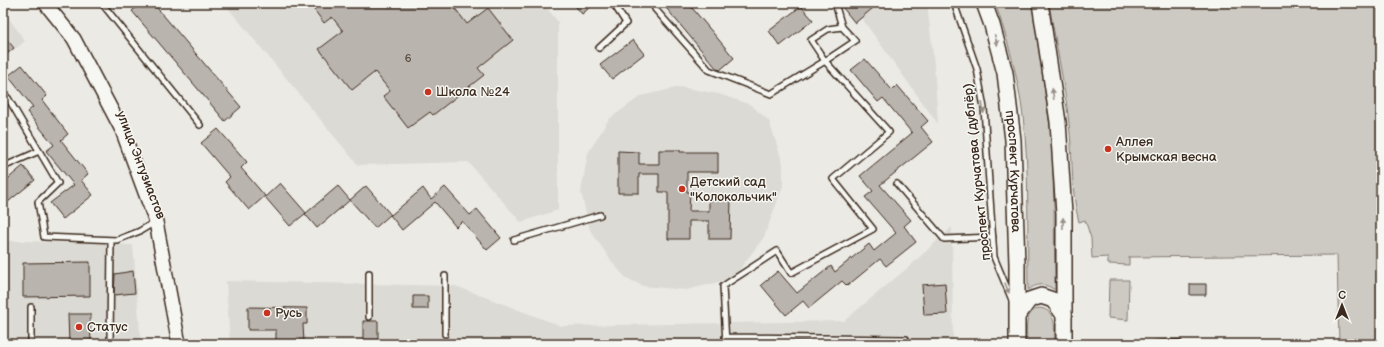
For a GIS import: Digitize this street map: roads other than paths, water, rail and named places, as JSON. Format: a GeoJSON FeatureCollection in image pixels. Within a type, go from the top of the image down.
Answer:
{"type":"FeatureCollection","features":[{"type":"Feature","properties":{"kind":"main road","name":"проспект Курчатова"},"geometry":{"type":"LineString","coordinates":[[984,3],[992,25],[1005,72],[1013,140],[1018,315],[1017,344]]}},
{"type":"Feature","properties":{"kind":"main road"},"geometry":{"type":"LineString","coordinates":[[1040,3],[1058,122],[1064,214],[1064,344]]}},
{"type":"Feature","properties":{"kind":"main road"},"geometry":{"type":"LineString","coordinates":[[1018,315],[1029,300],[1041,296],[1053,300],[1064,315]]}},
{"type":"Feature","properties":{"kind":"street"},"geometry":{"type":"LineString","coordinates":[[45,3],[74,39],[122,130],[156,222],[178,344]]}},
{"type":"Feature","properties":{"kind":"street","name":"улица Энтузиастов"},"geometry":{"type":"LineString","coordinates":[[54,3],[76,30],[105,81],[128,126],[163,219],[187,344]]}},
{"type":"Feature","properties":{"kind":"lane"},"geometry":{"type":"LineString","coordinates":[[599,48],[626,23],[613,3]]}},
{"type":"Feature","properties":{"kind":"lane"},"geometry":{"type":"LineString","coordinates":[[653,3],[655,9],[709,70],[771,94],[855,41],[842,27],[835,3]]}},
{"type":"Feature","properties":{"kind":"lane","name":"проспект Курчатова (дублёр)"},"geometry":{"type":"LineString","coordinates":[[954,3],[977,69],[984,108],[994,257],[1018,315]]}},
{"type":"Feature","properties":{"kind":"lane"},"geometry":{"type":"LineString","coordinates":[[104,6],[200,125]]}},
{"type":"Feature","properties":{"kind":"lane"},"geometry":{"type":"LineString","coordinates":[[726,344],[724,286],[777,251],[791,273],[873,229],[833,179],[889,132],[825,61],[811,40],[828,29],[842,27]]}},
{"type":"Feature","properties":{"kind":"lane"},"geometry":{"type":"LineString","coordinates":[[3,102],[8,98],[58,183],[38,202],[44,237],[117,240],[140,232],[156,222]]}},
{"type":"Feature","properties":{"kind":"lane"},"geometry":{"type":"LineString","coordinates":[[3,168],[39,151]]}},
{"type":"Feature","properties":{"kind":"lane"},"geometry":{"type":"LineString","coordinates":[[897,184],[944,239],[993,237]]}},
{"type":"Feature","properties":{"kind":"lane"},"geometry":{"type":"LineString","coordinates":[[514,240],[600,215]]}},
{"type":"Feature","properties":{"kind":"lane"},"geometry":{"type":"LineString","coordinates":[[110,344],[111,240]]}},
{"type":"Feature","properties":{"kind":"lane"},"geometry":{"type":"LineString","coordinates":[[368,317],[369,273]]}},
{"type":"Feature","properties":{"kind":"lane"},"geometry":{"type":"LineString","coordinates":[[445,276],[445,334]]}},
{"type":"Feature","properties":{"kind":"lane"},"geometry":{"type":"LineString","coordinates":[[31,307],[31,344]]}},
{"type":"Feature","properties":{"kind":"lane"},"geometry":{"type":"LineString","coordinates":[[726,337],[906,340]]}},
{"type":"Feature","properties":{"kind":"lane"},"geometry":{"type":"LineString","coordinates":[[1156,344],[1179,343]]}},
{"type":"Feature","properties":{"kind":"lane"},"geometry":{"type":"LineString","coordinates":[[1101,344],[1107,344]]}},
{"type":"Feature","properties":{"kind":"place","name":"Школа №24"},"geometry":{"type":"Point","coordinates":[428,92]}},
{"type":"Feature","properties":{"kind":"place","name":"Аллея Крымская весна"},"geometry":{"type":"Point","coordinates":[1108,149]}},
{"type":"Feature","properties":{"kind":"place","name":"Детский сад \"Колокольчик\""},"geometry":{"type":"Point","coordinates":[682,189]}},
{"type":"Feature","properties":{"kind":"place","name":"Русь"},"geometry":{"type":"Point","coordinates":[267,313]}},
{"type":"Feature","properties":{"kind":"place","name":"Статус"},"geometry":{"type":"Point","coordinates":[79,327]}}]}
